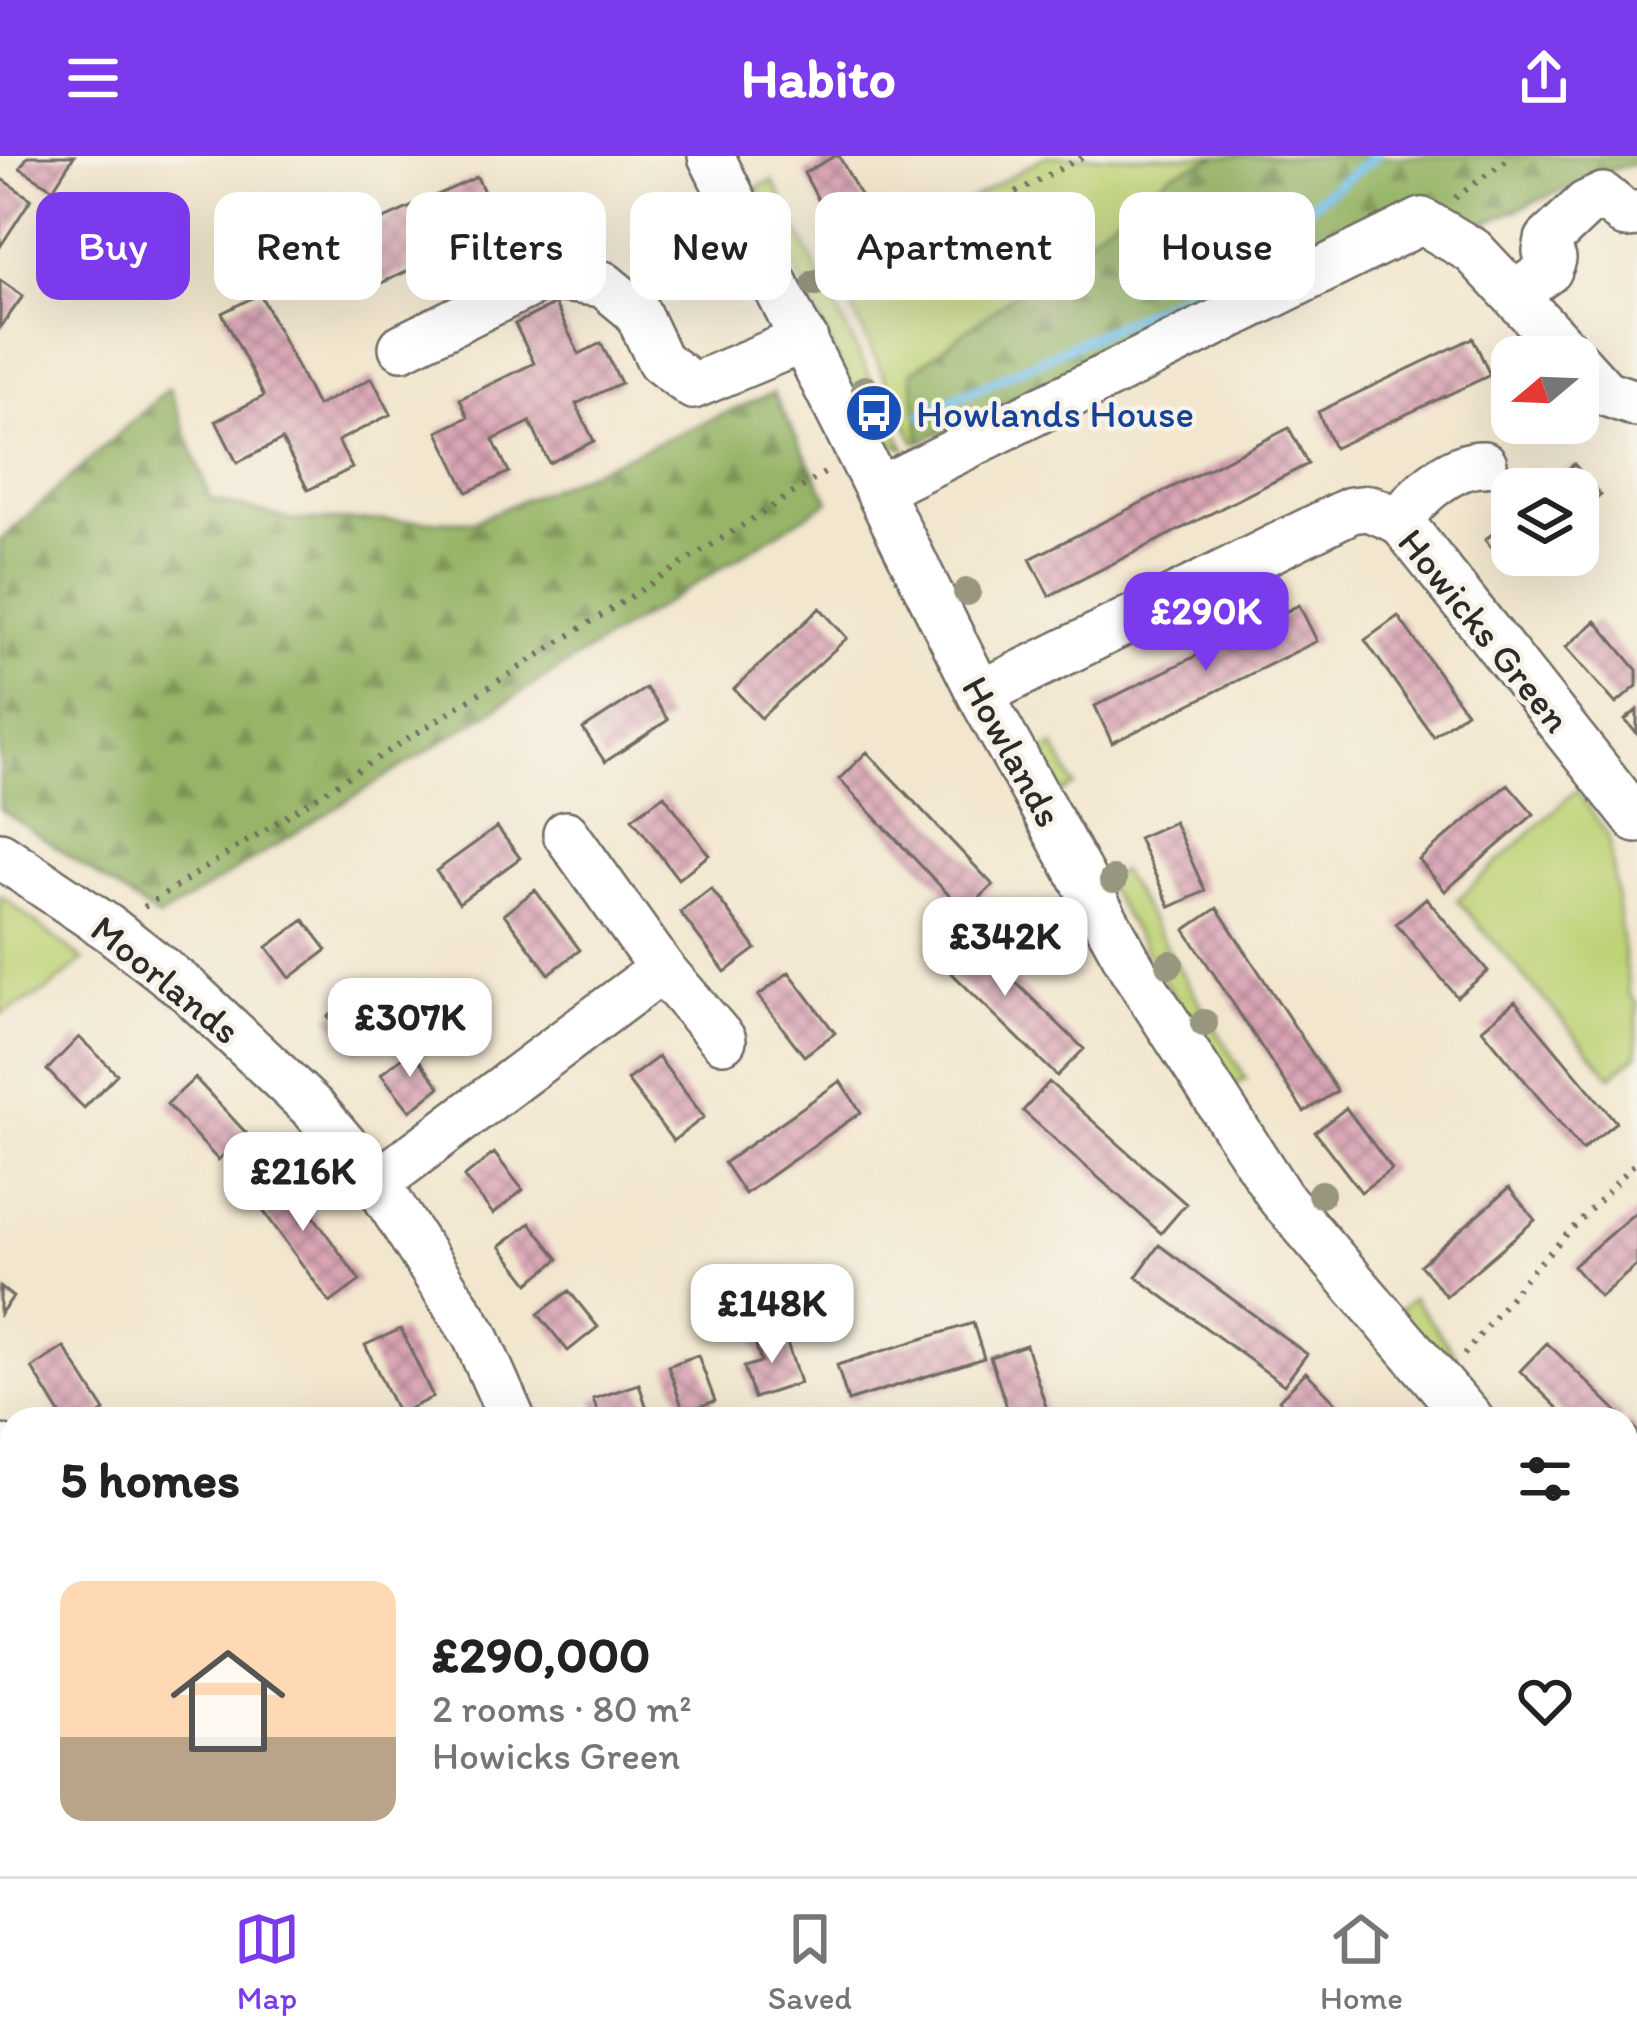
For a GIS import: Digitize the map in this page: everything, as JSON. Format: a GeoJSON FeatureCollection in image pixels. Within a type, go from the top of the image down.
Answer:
{"type":"FeatureCollection","features":[{"type":"Feature","properties":{"kind":"street","name":"Howlands"},"geometry":{"type":"LineString","coordinates":[[711,156],[980,694],[1132,968],[1280,1198],[1458,1407]]}},
{"type":"Feature","properties":{"kind":"street"},"geometry":{"type":"LineString","coordinates":[[1514,295],[1549,270],[1553,260],[1546,250],[1547,240],[1586,205],[1603,196],[1626,214],[1637,214]]}},
{"type":"Feature","properties":{"kind":"street"},"geometry":{"type":"LineString","coordinates":[[869,470],[1423,221],[1473,251],[1552,336]]}},
{"type":"Feature","properties":{"kind":"street"},"geometry":{"type":"LineString","coordinates":[[402,346],[544,277],[603,284],[637,312],[660,361],[693,386],[797,326]]}},
{"type":"Feature","properties":{"kind":"street"},"geometry":{"type":"LineString","coordinates":[[1599,386],[1637,404]]}},
{"type":"Feature","properties":{"kind":"street"},"geometry":{"type":"LineString","coordinates":[[1400,521],[1412,502],[1469,463],[1484,464]]}},
{"type":"Feature","properties":{"kind":"street","name":"Howicks Green"},"geometry":{"type":"LineString","coordinates":[[980,694],[1352,510],[1369,508],[1400,521],[1637,820]]}},
{"type":"Feature","properties":{"kind":"street"},"geometry":{"type":"LineString","coordinates":[[566,834],[662,969],[722,1040]]}},
{"type":"Feature","properties":{"kind":"street","name":"Moorlands"},"geometry":{"type":"LineString","coordinates":[[0,855],[188,989],[314,1108],[377,1184],[475,1335],[507,1407]]}},
{"type":"Feature","properties":{"kind":"street"},"geometry":{"type":"LineString","coordinates":[[377,1184],[662,969]]}},
{"type":"Feature","properties":{"kind":"path"},"geometry":{"type":"LineString","coordinates":[[797,326],[1084,156]]}},
{"type":"Feature","properties":{"kind":"path"},"geometry":{"type":"LineString","coordinates":[[1423,221],[1512,156]]}},
{"type":"Feature","properties":{"kind":"path"},"geometry":{"type":"LineString","coordinates":[[110,929],[869,470]]}},
{"type":"Feature","properties":{"kind":"path"},"geometry":{"type":"LineString","coordinates":[[1437,1385],[1528,1275],[1637,1161]]}},
{"type":"Feature","properties":{"kind":"green space"},"geometry":{"type":"Polygon","coordinates":[[[1045,156],[1219,156],[1172,174],[1148,192],[1119,192],[1119,215],[1095,233],[1095,192],[984,192],[1045,156]]]}},
{"type":"Feature","properties":{"kind":"green space"},"geometry":{"type":"Polygon","coordinates":[[[1219,156],[1637,156],[1637,163],[1466,231],[1422,207],[1315,257],[1315,192],[1147,192],[1172,173],[1219,156]]]}},
{"type":"Feature","properties":{"kind":"green space"},"geometry":{"type":"Polygon","coordinates":[[[773,181],[778,192],[759,192],[757,187],[773,181]]]}},
{"type":"Feature","properties":{"kind":"green space"},"geometry":{"type":"Polygon","coordinates":[[[1119,214],[1119,300],[1223,300],[921,441],[911,373],[1006,300],[1095,300],[1095,232],[1119,214]]]}},
{"type":"Feature","properties":{"kind":"green space"},"geometry":{"type":"Polygon","coordinates":[[[791,217],[815,266],[815,300],[832,300],[905,448],[875,437],[791,259],[791,217]]]}},
{"type":"Feature","properties":{"kind":"green space"},"geometry":{"type":"Polygon","coordinates":[[[848,300],[1007,300],[912,373],[921,441],[915,442],[848,300]]]}},
{"type":"Feature","properties":{"kind":"green space"},"geometry":{"type":"Polygon","coordinates":[[[169,388],[211,499],[292,520],[474,521],[773,393],[829,501],[159,918],[0,809],[0,541],[169,388]]]}},
{"type":"Feature","properties":{"kind":"green space"},"geometry":{"type":"Polygon","coordinates":[[[1054,746],[1075,786],[1055,797],[1034,757],[1054,746]]]}},
{"type":"Feature","properties":{"kind":"green space"},"geometry":{"type":"Polygon","coordinates":[[[1576,790],[1609,837],[1629,994],[1637,1003],[1637,1055],[1611,1076],[1457,900],[1576,790]]]}},
{"type":"Feature","properties":{"kind":"green space"},"geometry":{"type":"Polygon","coordinates":[[[1121,871],[1246,1079],[1229,1088],[1103,880],[1121,871]]]}},
{"type":"Feature","properties":{"kind":"green space"},"geometry":{"type":"Polygon","coordinates":[[[0,895],[83,960],[48,990],[0,1015],[0,895]]]}},
{"type":"Feature","properties":{"kind":"green space"},"geometry":{"type":"Polygon","coordinates":[[[1413,1298],[1455,1354],[1446,1365],[1397,1313],[1413,1298]]]}},
{"type":"Feature","properties":{"kind":"building"},"geometry":{"type":"Polygon","coordinates":[[[28,156],[74,156],[53,189],[20,168],[28,156]]]}},
{"type":"Feature","properties":{"kind":"building"},"geometry":{"type":"Polygon","coordinates":[[[839,156],[858,192],[815,194],[804,173],[839,156]]]}},
{"type":"Feature","properties":{"kind":"building"},"geometry":{"type":"Polygon","coordinates":[[[477,177],[484,192],[444,192],[477,177]]]}},
{"type":"Feature","properties":{"kind":"building"},"geometry":{"type":"Polygon","coordinates":[[[0,178],[31,199],[0,247],[0,178]]]}},
{"type":"Feature","properties":{"kind":"building"},"geometry":{"type":"Polygon","coordinates":[[[406,209],[406,272],[382,283],[382,220],[406,209]]]}},
{"type":"Feature","properties":{"kind":"building"},"geometry":{"type":"Polygon","coordinates":[[[0,280],[23,296],[0,328],[0,280]]]}},
{"type":"Feature","properties":{"kind":"building"},"geometry":{"type":"Polygon","coordinates":[[[248,300],[263,300],[317,406],[372,378],[391,414],[338,441],[352,468],[308,490],[282,440],[237,463],[216,421],[264,396],[222,313],[248,300]]]}},
{"type":"Feature","properties":{"kind":"building"},"geometry":{"type":"Polygon","coordinates":[[[555,304],[579,354],[601,343],[621,383],[576,404],[594,441],[549,463],[530,422],[493,440],[509,472],[467,492],[438,432],[468,417],[460,399],[534,363],[515,324],[555,304]]]}},
{"type":"Feature","properties":{"kind":"building"},"geometry":{"type":"Polygon","coordinates":[[[1473,338],[1490,375],[1334,448],[1318,412],[1473,338]]]}},
{"type":"Feature","properties":{"kind":"building"},"geometry":{"type":"Polygon","coordinates":[[[1289,428],[1308,464],[1049,596],[1030,559],[1289,428]]]}},
{"type":"Feature","properties":{"kind":"building"},"geometry":{"type":"Polygon","coordinates":[[[1299,605],[1317,641],[1112,743],[1095,706],[1299,605]]]}},
{"type":"Feature","properties":{"kind":"building"},"geometry":{"type":"Polygon","coordinates":[[[820,608],[847,638],[761,718],[734,689],[820,608]]]}},
{"type":"Feature","properties":{"kind":"building"},"geometry":{"type":"Polygon","coordinates":[[[1398,616],[1466,712],[1433,736],[1365,640],[1398,616]]]}},
{"type":"Feature","properties":{"kind":"building"},"geometry":{"type":"Polygon","coordinates":[[[1596,621],[1637,670],[1637,686],[1616,704],[1566,647],[1596,621]]]}},
{"type":"Feature","properties":{"kind":"building"},"geometry":{"type":"Polygon","coordinates":[[[646,688],[668,720],[605,762],[583,729],[646,688]]]}},
{"type":"Feature","properties":{"kind":"building"},"geometry":{"type":"Polygon","coordinates":[[[1637,710],[1637,734],[1625,720],[1637,710]]]}},
{"type":"Feature","properties":{"kind":"building"},"geometry":{"type":"Polygon","coordinates":[[[867,752],[993,885],[965,912],[839,779],[867,752]]]}},
{"type":"Feature","properties":{"kind":"building"},"geometry":{"type":"Polygon","coordinates":[[[1508,784],[1534,814],[1445,891],[1419,860],[1508,784]]]}},
{"type":"Feature","properties":{"kind":"building"},"geometry":{"type":"Polygon","coordinates":[[[664,795],[709,855],[678,879],[632,818],[664,795]]]}},
{"type":"Feature","properties":{"kind":"building"},"geometry":{"type":"Polygon","coordinates":[[[1174,822],[1205,891],[1170,907],[1138,838],[1174,822]]]}},
{"type":"Feature","properties":{"kind":"building"},"geometry":{"type":"Polygon","coordinates":[[[497,827],[520,858],[459,903],[436,871],[497,827]]]}},
{"type":"Feature","properties":{"kind":"building"},"geometry":{"type":"Polygon","coordinates":[[[711,888],[756,949],[725,972],[680,912],[711,888]]]}},
{"type":"Feature","properties":{"kind":"building"},"geometry":{"type":"Polygon","coordinates":[[[535,890],[580,950],[549,974],[504,914],[535,890]]]}},
{"type":"Feature","properties":{"kind":"building"},"geometry":{"type":"Polygon","coordinates":[[[1426,898],[1488,971],[1457,997],[1396,924],[1426,898]]]}},
{"type":"Feature","properties":{"kind":"building"},"geometry":{"type":"Polygon","coordinates":[[[1217,908],[1337,1091],[1304,1112],[1185,930],[1217,908]]]}},
{"type":"Feature","properties":{"kind":"building"},"geometry":{"type":"Polygon","coordinates":[[[304,920],[327,950],[290,978],[267,947],[304,920]]]}},
{"type":"Feature","properties":{"kind":"building"},"geometry":{"type":"Polygon","coordinates":[[[953,921],[1084,1049],[1057,1076],[926,948],[953,921]]]}},
{"type":"Feature","properties":{"kind":"building"},"geometry":{"type":"Polygon","coordinates":[[[789,972],[835,1033],[804,1056],[758,996],[789,972]]]}},
{"type":"Feature","properties":{"kind":"building"},"geometry":{"type":"Polygon","coordinates":[[[358,993],[387,1030],[357,1053],[328,1017],[358,993]]]}},
{"type":"Feature","properties":{"kind":"building"},"geometry":{"type":"Polygon","coordinates":[[[1515,1001],[1616,1122],[1582,1150],[1482,1029],[1515,1001]]]}},
{"type":"Feature","properties":{"kind":"building"},"geometry":{"type":"Polygon","coordinates":[[[79,1037],[117,1074],[84,1108],[47,1070],[79,1037]]]}},
{"type":"Feature","properties":{"kind":"building"},"geometry":{"type":"Polygon","coordinates":[[[411,1050],[440,1087],[410,1111],[381,1074],[411,1050]]]}},
{"type":"Feature","properties":{"kind":"building"},"geometry":{"type":"Polygon","coordinates":[[[658,1057],[704,1117],[673,1141],[627,1080],[658,1057]]]}},
{"type":"Feature","properties":{"kind":"building"},"geometry":{"type":"Polygon","coordinates":[[[195,1078],[247,1134],[218,1160],[167,1104],[195,1078]]]}},
{"type":"Feature","properties":{"kind":"building"},"geometry":{"type":"Polygon","coordinates":[[[840,1081],[861,1112],[745,1194],[724,1163],[840,1081]]]}},
{"type":"Feature","properties":{"kind":"building"},"geometry":{"type":"Polygon","coordinates":[[[1049,1082],[1186,1204],[1161,1233],[1023,1111],[1049,1082]]]}},
{"type":"Feature","properties":{"kind":"building"},"geometry":{"type":"Polygon","coordinates":[[[1346,1108],[1392,1169],[1361,1192],[1315,1132],[1346,1108]]]}},
{"type":"Feature","properties":{"kind":"building"},"geometry":{"type":"Polygon","coordinates":[[[494,1153],[523,1190],[493,1214],[464,1177],[494,1153]]]}},
{"type":"Feature","properties":{"kind":"building"},"geometry":{"type":"Polygon","coordinates":[[[277,1165],[360,1281],[330,1303],[246,1187],[277,1165]]]}},
{"type":"Feature","properties":{"kind":"building"},"geometry":{"type":"Polygon","coordinates":[[[1509,1188],[1535,1220],[1446,1296],[1420,1265],[1509,1188]]]}},
{"type":"Feature","properties":{"kind":"building"},"geometry":{"type":"Polygon","coordinates":[[[1637,1211],[1637,1265],[1600,1297],[1573,1266],[1637,1211]]]}},
{"type":"Feature","properties":{"kind":"building"},"geometry":{"type":"Polygon","coordinates":[[[530,1223],[559,1259],[529,1283],[500,1246],[530,1223]]]}},
{"type":"Feature","properties":{"kind":"building"},"geometry":{"type":"Polygon","coordinates":[[[1159,1245],[1307,1354],[1284,1385],[1136,1277],[1159,1245]]]}},
{"type":"Feature","properties":{"kind":"building"},"geometry":{"type":"Polygon","coordinates":[[[0,1287],[13,1297],[0,1314],[0,1287]]]}},
{"type":"Feature","properties":{"kind":"building"},"geometry":{"type":"Polygon","coordinates":[[[569,1291],[598,1327],[568,1351],[538,1314],[569,1291]]]}},
{"type":"Feature","properties":{"kind":"building"},"geometry":{"type":"Polygon","coordinates":[[[973,1323],[984,1358],[848,1401],[837,1365],[973,1323]]]}},
{"type":"Feature","properties":{"kind":"building"},"geometry":{"type":"Polygon","coordinates":[[[401,1329],[433,1397],[412,1407],[395,1407],[365,1345],[401,1329]]]}},
{"type":"Feature","properties":{"kind":"building"},"geometry":{"type":"Polygon","coordinates":[[[783,1330],[800,1383],[754,1398],[744,1367],[761,1362],[754,1339],[783,1330]]]}},
{"type":"Feature","properties":{"kind":"building"},"geometry":{"type":"Polygon","coordinates":[[[1547,1343],[1613,1407],[1557,1407],[1520,1371],[1547,1343]]]}},
{"type":"Feature","properties":{"kind":"building"},"geometry":{"type":"Polygon","coordinates":[[[1026,1345],[1046,1407],[1007,1407],[990,1357],[1026,1345]]]}},
{"type":"Feature","properties":{"kind":"building"},"geometry":{"type":"Polygon","coordinates":[[[64,1347],[102,1407],[56,1407],[32,1368],[64,1347]]]}},
{"type":"Feature","properties":{"kind":"building"},"geometry":{"type":"Polygon","coordinates":[[[698,1355],[715,1401],[682,1407],[668,1366],[698,1355]]]}},
{"type":"Feature","properties":{"kind":"building"},"geometry":{"type":"Polygon","coordinates":[[[1306,1372],[1340,1407],[1286,1407],[1279,1400],[1306,1372]]]}},
{"type":"Feature","properties":{"kind":"building"},"geometry":{"type":"Polygon","coordinates":[[[639,1384],[646,1407],[596,1407],[593,1399],[639,1384]]]}},
{"type":"Feature","properties":{"kind":"waterway"},"geometry":{"type":"LineString","coordinates":[[922,414],[1200,287],[1376,156]]}},
{"type":"Feature","properties":{"kind":"place","name":"Howlands House"},"geometry":{"type":"Point","coordinates":[874,413]}}]}
